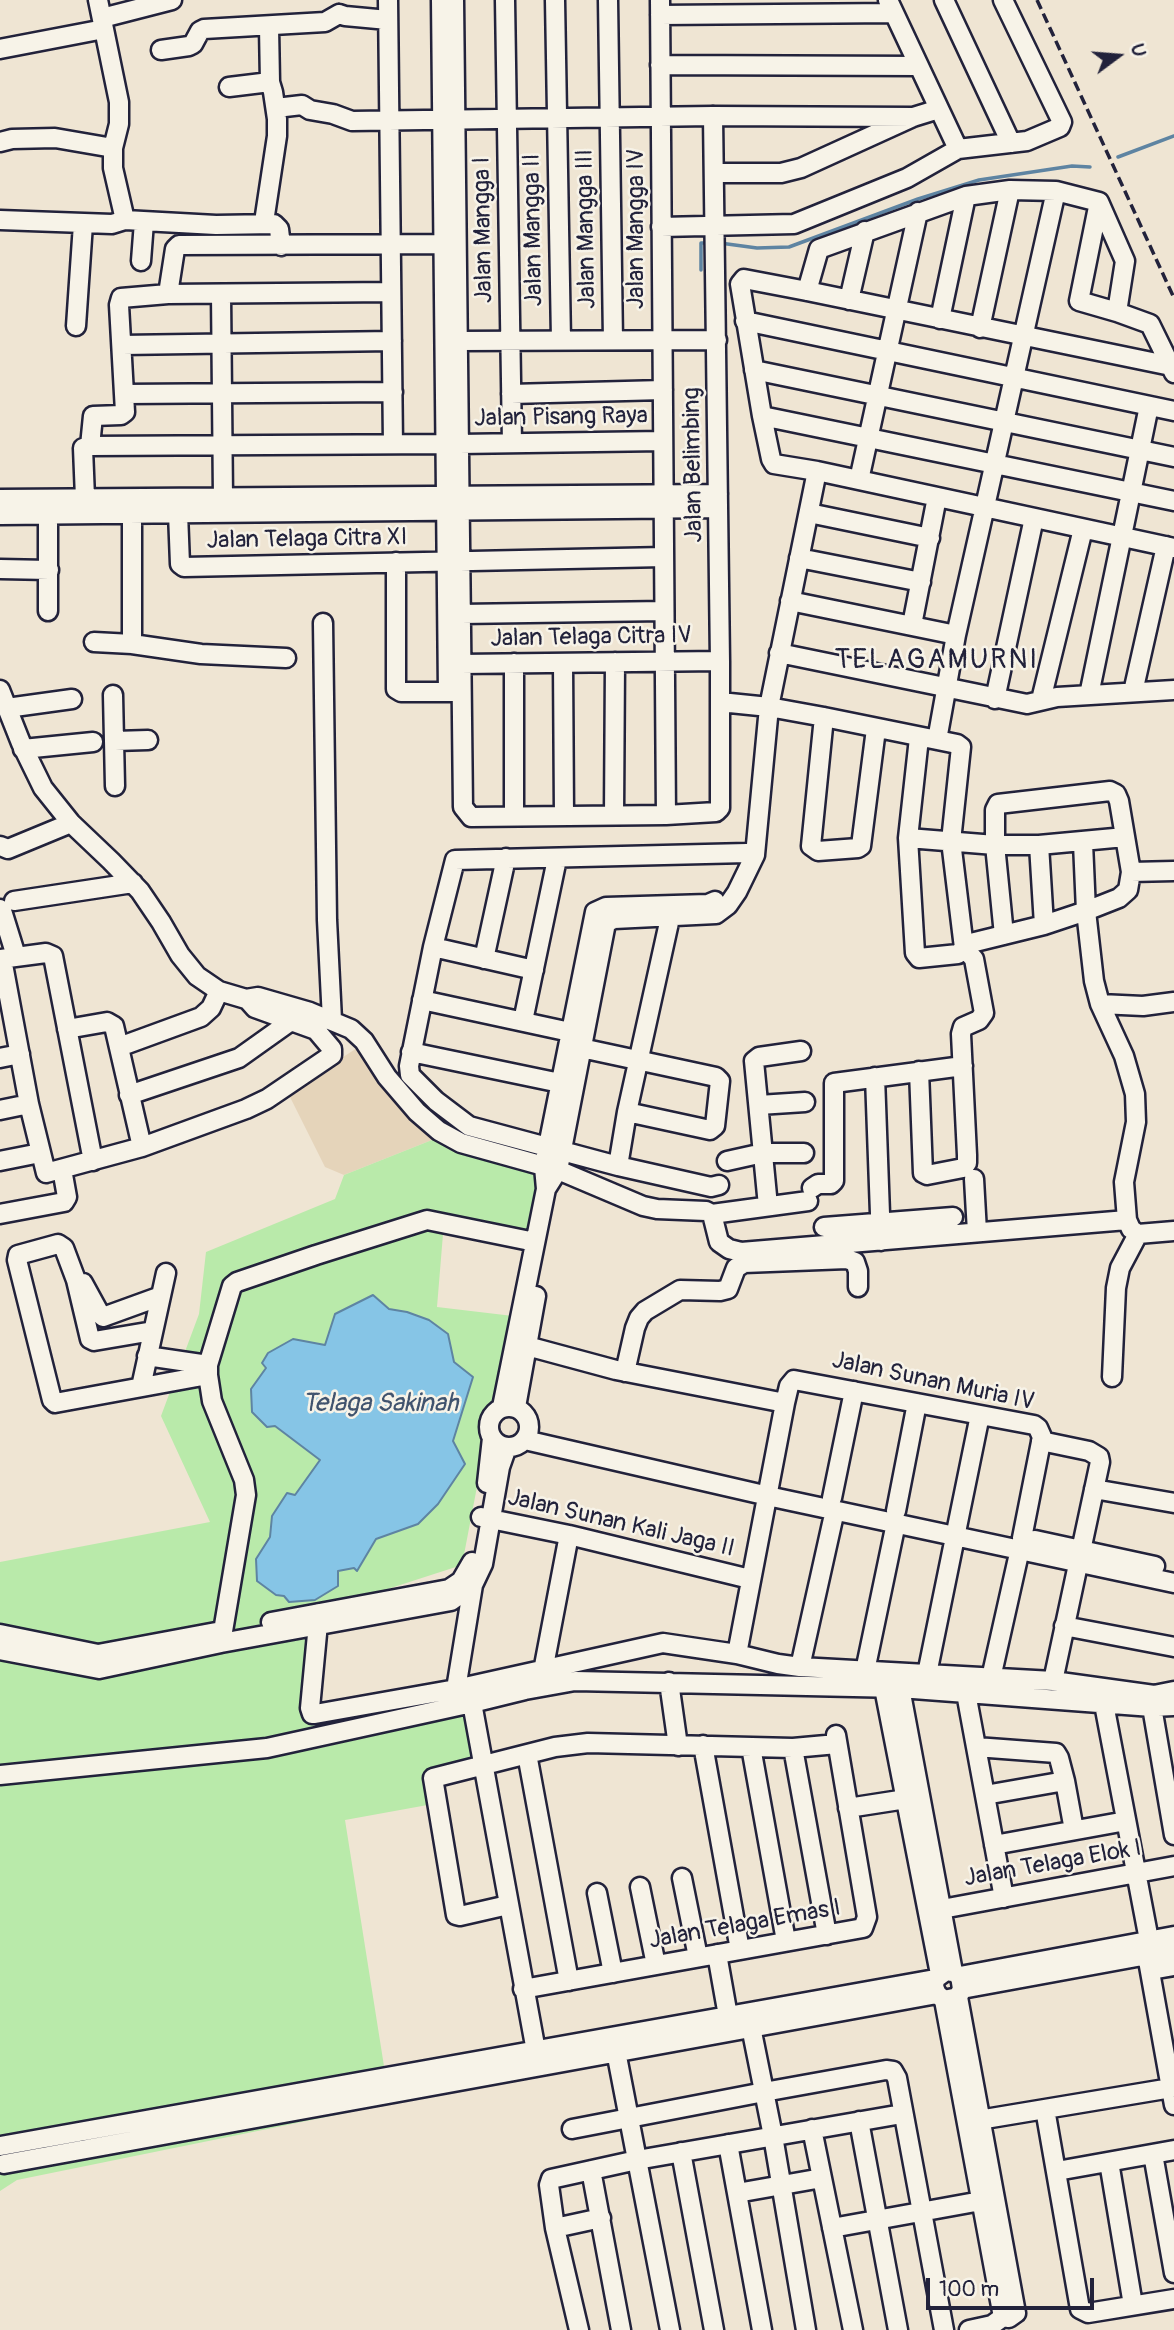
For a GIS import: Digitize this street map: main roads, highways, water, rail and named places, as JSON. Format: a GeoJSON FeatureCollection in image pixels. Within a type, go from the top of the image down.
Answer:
{"type":"FeatureCollection","features":[{"type":"Feature","properties":{"kind":"water","name":"Telaga Sakinah"},"geometry":{"type":"Polygon","coordinates":[[[373,1295],[389,1309],[429,1320],[448,1334],[454,1362],[473,1377],[453,1441],[465,1464],[438,1504],[418,1524],[376,1539],[357,1571],[354,1568],[338,1571],[338,1586],[315,1600],[289,1602],[284,1596],[276,1595],[257,1581],[256,1559],[270,1537],[272,1516],[287,1493],[295,1495],[320,1460],[275,1426],[267,1427],[252,1412],[251,1389],[266,1368],[262,1363],[268,1353],[293,1339],[325,1345],[335,1314],[373,1295]]]}},
{"type":"Feature","properties":{"kind":"waterway"},"geometry":{"type":"LineString","coordinates":[[1118,157],[1174,136]]}},
{"type":"Feature","properties":{"kind":"waterway"},"geometry":{"type":"LineString","coordinates":[[720,243],[757,248],[789,247],[918,199],[979,180],[1072,166],[1090,167]]}},
{"type":"Feature","properties":{"kind":"waterway"},"geometry":{"type":"LineString","coordinates":[[701,270],[701,243],[709,243]]}},
{"type":"Feature","properties":{"kind":"railway"},"geometry":{"type":"LineString","coordinates":[[1037,0],[1174,298]]}},
{"type":"Feature","properties":{"kind":"district","name":"TELAGAMURNI"},"geometry":{"type":"Point","coordinates":[937,661]}}]}
